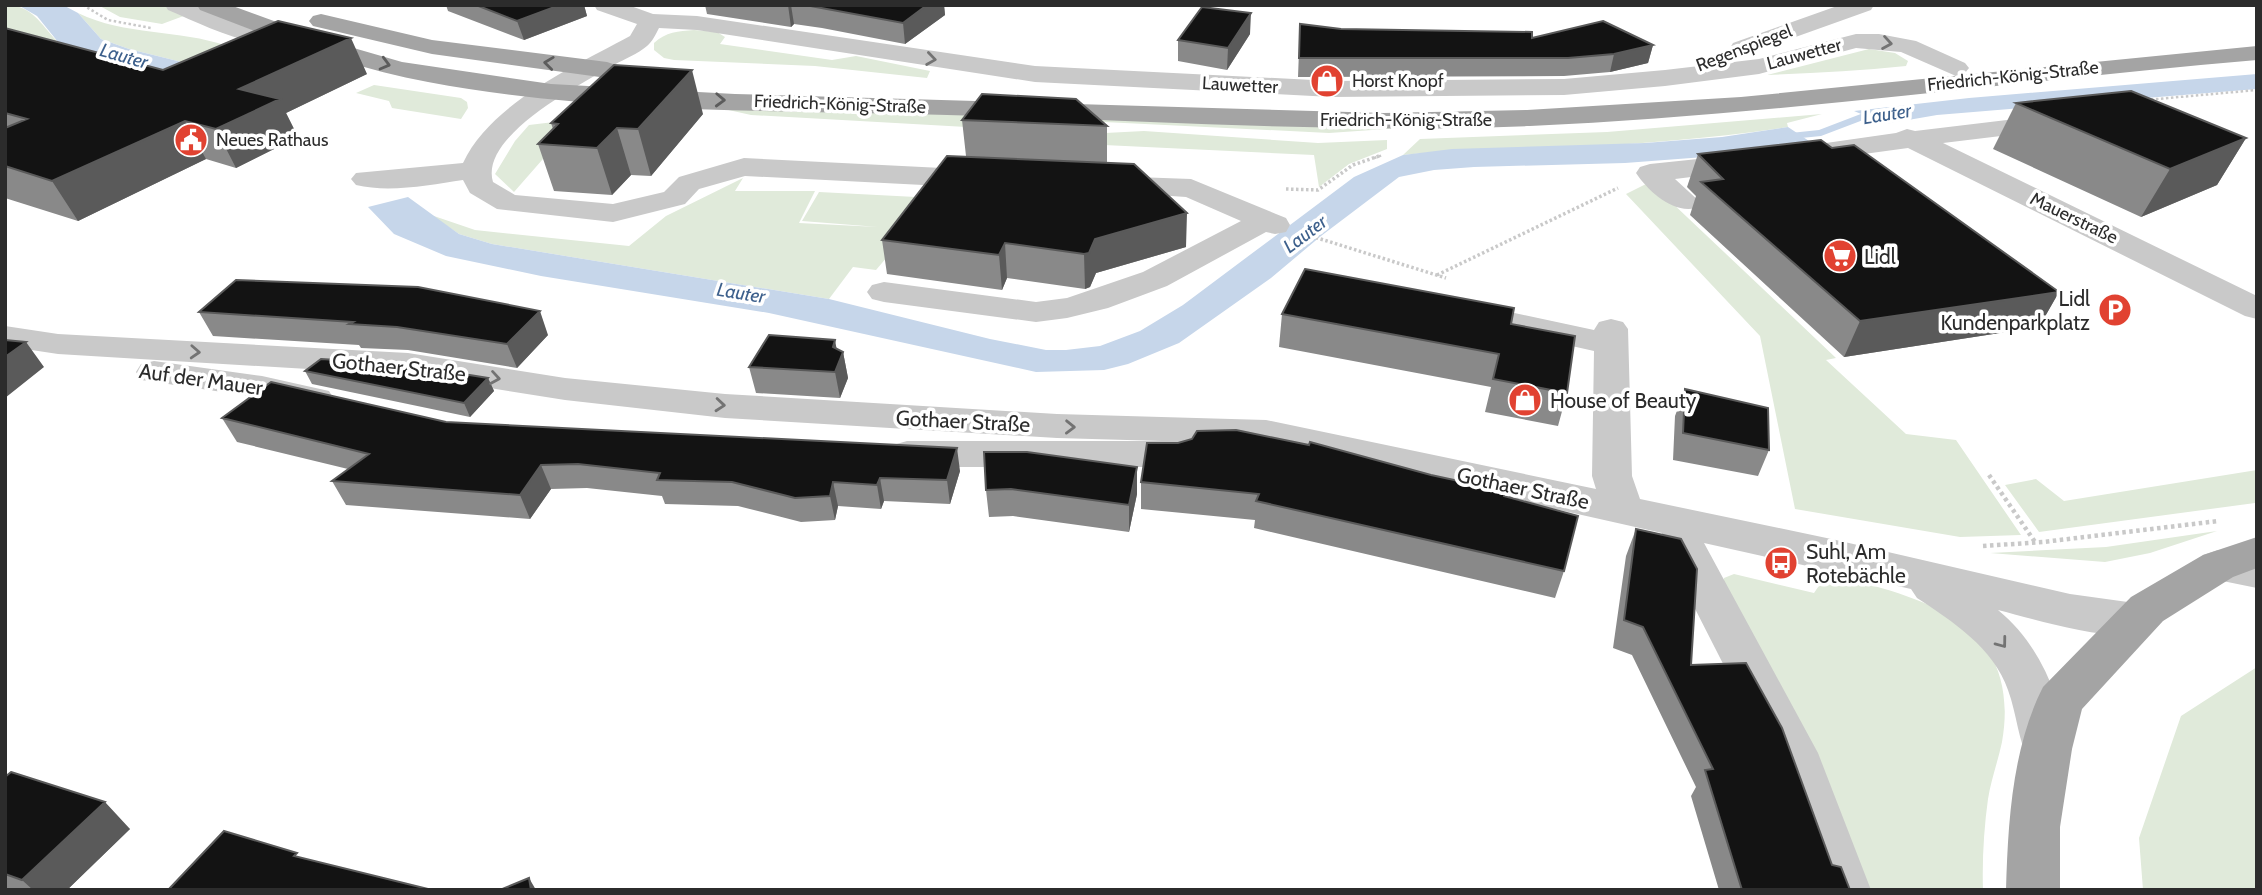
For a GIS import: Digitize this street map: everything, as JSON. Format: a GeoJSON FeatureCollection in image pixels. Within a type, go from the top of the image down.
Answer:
{"type":"FeatureCollection","features":[{"type":"Feature","properties":{"kind":"main road","name":"Friedrich-König-Straße"},"geometry":{"type":"LineString","coordinates":[[208,5],[288,17],[432,47],[634,72]]}},
{"type":"Feature","properties":{"kind":"main road","name":"Friedrich-König-Straße"},"geometry":{"type":"LineString","coordinates":[[288,17],[384,65],[428,75],[554,91],[729,101],[1384,121],[1483,121],[1699,108],[1957,84],[2087,67],[2257,53]]}},
{"type":"Feature","properties":{"kind":"main road","name":"Friedrich-König-Straße"},"geometry":{"type":"LineString","coordinates":[[682,76],[1414,107],[1585,102],[2257,37]]}},
{"type":"Feature","properties":{"kind":"main road"},"geometry":{"type":"LineString","coordinates":[[2033,890],[2034,828],[2047,749],[2060,701],[2147,609],[2244,563]]}},
{"type":"Feature","properties":{"kind":"street"},"geometry":{"type":"LineString","coordinates":[[176,5],[246,34],[288,17]]}},
{"type":"Feature","properties":{"kind":"street","name":"Lauwetter"},"geometry":{"type":"LineString","coordinates":[[605,5],[650,21],[697,23],[1035,74],[1332,89],[1564,87],[1665,78],[1759,66],[1856,41],[1879,41],[1907,46],[1956,68]]}},
{"type":"Feature","properties":{"kind":"street","name":"Regenspiegel"},"geometry":{"type":"LineString","coordinates":[[1665,78],[1756,42],[1863,5]]}},
{"type":"Feature","properties":{"kind":"street"},"geometry":{"type":"LineString","coordinates":[[650,21],[639,41],[511,119],[480,155],[475,170],[480,187],[508,203],[613,213],[674,198],[690,183],[744,167],[1005,180]]}},
{"type":"Feature","properties":{"kind":"street"},"geometry":{"type":"LineString","coordinates":[[1650,173],[1750,163],[1899,134],[2085,120]]}},
{"type":"Feature","properties":{"kind":"street","name":"Mauerstraße"},"geometry":{"type":"LineString","coordinates":[[1899,134],[2162,260],[2257,309]]}},
{"type":"Feature","properties":{"kind":"street"},"geometry":{"type":"LineString","coordinates":[[366,179],[428,177],[475,170]]}},
{"type":"Feature","properties":{"kind":"street"},"geometry":{"type":"LineString","coordinates":[[1650,173],[1685,202]]}},
{"type":"Feature","properties":{"kind":"street"},"geometry":{"type":"LineString","coordinates":[[884,292],[1036,312],[1060,310],[1086,304],[1139,285],[1270,222],[1191,188],[1087,184]]}},
{"type":"Feature","properties":{"kind":"street"},"geometry":{"type":"LineString","coordinates":[[1431,289],[1611,336],[1612,476],[1608,506]]}},
{"type":"Feature","properties":{"kind":"street","name":"Gothaer Straße"},"geometry":{"type":"LineString","coordinates":[[5,336],[58,344],[408,363],[565,389],[725,406],[1058,426],[1266,432],[1608,506],[1683,532],[1836,555],[2070,611],[2135,620]]}},
{"type":"Feature","properties":{"kind":"street","name":"Auf der Mauer"},"geometry":{"type":"LineString","coordinates":[[58,344],[80,362],[262,387],[354,407]]}},
{"type":"Feature","properties":{"kind":"street"},"geometry":{"type":"LineString","coordinates":[[872,452],[939,456],[1236,454],[1322,463],[1566,523],[1683,532],[1793,753],[1844,890]]}},
{"type":"Feature","properties":{"kind":"street","name":"Gothaer Straße"},"geometry":{"type":"LineString","coordinates":[[1909,574],[1971,610],[2001,639],[2028,681],[2047,749]]}},
{"type":"Feature","properties":{"kind":"path"},"geometry":{"type":"LineString","coordinates":[[83,5],[108,20],[154,28]]}},
{"type":"Feature","properties":{"kind":"path"},"geometry":{"type":"LineString","coordinates":[[1279,189],[1318,190],[1353,165],[1394,151]]}},
{"type":"Feature","properties":{"kind":"path"},"geometry":{"type":"LineString","coordinates":[[1431,289],[1650,173]]}},
{"type":"Feature","properties":{"kind":"path"},"geometry":{"type":"LineString","coordinates":[[1989,475],[2036,543]]}},
{"type":"Feature","properties":{"kind":"path"},"geometry":{"type":"LineString","coordinates":[[1974,547],[2036,543],[2223,521]]}},
{"type":"Feature","properties":{"kind":"green space"},"geometry":{"type":"Polygon","coordinates":[[[5,5],[23,8],[29,12],[57,41],[80,56],[5,65],[5,5]]]}},
{"type":"Feature","properties":{"kind":"green space"},"geometry":{"type":"Polygon","coordinates":[[[98,5],[167,5],[189,14],[162,24],[120,17],[98,5]]]}},
{"type":"Feature","properties":{"kind":"green space"},"geometry":{"type":"Polygon","coordinates":[[[78,13],[114,25],[227,46],[222,72],[129,49],[101,39],[78,13]]]}},
{"type":"Feature","properties":{"kind":"green space"},"geometry":{"type":"Polygon","coordinates":[[[694,30],[717,32],[725,37],[720,44],[832,60],[856,56],[930,71],[927,78],[815,66],[674,60],[664,58],[654,50],[654,43],[663,36],[694,30]]]}},
{"type":"Feature","properties":{"kind":"green space"},"geometry":{"type":"Polygon","coordinates":[[[1869,49],[1895,53],[1908,61],[1906,66],[1889,68],[1767,75],[1869,49]]]}},
{"type":"Feature","properties":{"kind":"green space"},"geometry":{"type":"Polygon","coordinates":[[[374,85],[461,98],[467,102],[468,108],[461,119],[392,108],[389,101],[356,93],[374,85]]]}},
{"type":"Feature","properties":{"kind":"green space"},"geometry":{"type":"Polygon","coordinates":[[[724,109],[1401,128],[1329,133],[1104,122],[1002,129],[751,115],[724,109]]]}},
{"type":"Feature","properties":{"kind":"green space"},"geometry":{"type":"Polygon","coordinates":[[[1822,114],[1787,123],[1788,127],[1704,137],[1564,148],[1403,155],[1420,139],[1607,132],[1822,114]]]}},
{"type":"Feature","properties":{"kind":"green space"},"geometry":{"type":"Polygon","coordinates":[[[604,116],[571,127],[514,192],[495,174],[515,141],[529,125],[604,116]]]}},
{"type":"Feature","properties":{"kind":"green space"},"geometry":{"type":"Polygon","coordinates":[[[1144,131],[1318,143],[1387,140],[1387,149],[1349,164],[1319,187],[1314,155],[1083,144],[1086,134],[1144,131]]]}},
{"type":"Feature","properties":{"kind":"green space"},"geometry":{"type":"Polygon","coordinates":[[[743,178],[735,191],[815,191],[799,223],[878,227],[802,221],[819,192],[916,197],[911,229],[876,270],[853,267],[829,299],[492,244],[459,234],[431,215],[475,230],[629,246],[666,216],[743,178]]]}},
{"type":"Feature","properties":{"kind":"green space"},"geometry":{"type":"Polygon","coordinates":[[[1650,182],[1836,358],[1826,360],[1906,434],[1956,440],[2021,535],[1960,537],[1795,509],[1760,336],[1626,194],[1650,182]]]}},
{"type":"Feature","properties":{"kind":"green space"},"geometry":{"type":"Polygon","coordinates":[[[2257,470],[2255,503],[2039,532],[2005,485],[2036,479],[2064,501],[2257,470]]]}},
{"type":"Feature","properties":{"kind":"green space"},"geometry":{"type":"Polygon","coordinates":[[[2217,531],[2150,553],[2105,562],[1990,553],[2106,547],[2217,531]]]}},
{"type":"Feature","properties":{"kind":"green space"},"geometry":{"type":"Polygon","coordinates":[[[1734,574],[1814,593],[1827,574],[1862,583],[1929,605],[1958,621],[1981,641],[1997,668],[2004,701],[2002,742],[1987,810],[1983,890],[1860,890],[1723,589],[1724,578],[1734,574]]]}},
{"type":"Feature","properties":{"kind":"green space"},"geometry":{"type":"Polygon","coordinates":[[[2257,667],[2257,890],[2143,890],[2139,838],[2181,716],[2257,667]]]}},
{"type":"Feature","properties":{"kind":"water"},"geometry":{"type":"Polygon","coordinates":[[[18,5],[63,5],[78,13],[101,39],[129,49],[222,72],[217,91],[80,56],[58,42],[37,16],[18,5]]]}},
{"type":"Feature","properties":{"kind":"water"},"geometry":{"type":"Polygon","coordinates":[[[2257,74],[2257,89],[1937,115],[1885,124],[1854,111],[1969,98],[2257,74]]]}},
{"type":"Feature","properties":{"kind":"water"},"geometry":{"type":"Polygon","coordinates":[[[1788,127],[1812,143],[1744,154],[1625,163],[1474,167],[1434,170],[1399,177],[1271,278],[1179,343],[1128,364],[1104,370],[1036,372],[769,313],[541,276],[446,256],[394,234],[368,207],[408,197],[459,234],[492,244],[829,299],[990,339],[1046,350],[1066,350],[1100,346],[1140,331],[1183,305],[1354,177],[1403,155],[1452,149],[1645,143],[1722,137],[1788,127]]]}},
{"type":"Feature","properties":{"kind":"building"},"geometry":{"type":"Polygon","coordinates":[[[476,5],[560,5],[517,21],[476,5]]]}},
{"type":"Feature","properties":{"kind":"building"},"geometry":{"type":"Polygon","coordinates":[[[805,5],[927,5],[903,23],[805,5]]]}},
{"type":"Feature","properties":{"kind":"building"},"geometry":{"type":"Polygon","coordinates":[[[1202,7],[1251,13],[1228,48],[1178,40],[1202,7]]]}},
{"type":"Feature","properties":{"kind":"building"},"geometry":{"type":"Polygon","coordinates":[[[278,21],[351,38],[239,89],[280,99],[216,129],[185,121],[52,181],[5,166],[5,128],[27,119],[5,113],[5,28],[163,70],[278,21]]]}},
{"type":"Feature","properties":{"kind":"building"},"geometry":{"type":"Polygon","coordinates":[[[1603,21],[1653,45],[1614,54],[1568,58],[1299,58],[1300,24],[1341,29],[1532,32],[1532,38],[1603,21]]]}},
{"type":"Feature","properties":{"kind":"building"},"geometry":{"type":"Polygon","coordinates":[[[614,65],[692,70],[638,129],[617,128],[597,148],[538,144],[558,124],[551,123],[614,65]]]}},
{"type":"Feature","properties":{"kind":"building"},"geometry":{"type":"Polygon","coordinates":[[[2131,91],[2246,138],[2170,169],[2016,103],[2131,91]]]}},
{"type":"Feature","properties":{"kind":"building"},"geometry":{"type":"Polygon","coordinates":[[[982,94],[1076,99],[1107,126],[962,120],[982,94]]]}},
{"type":"Feature","properties":{"kind":"building"},"geometry":{"type":"Polygon","coordinates":[[[1821,140],[1832,148],[1854,145],[2059,292],[1860,321],[1701,182],[1723,179],[1698,154],[1821,140]]]}},
{"type":"Feature","properties":{"kind":"building"},"geometry":{"type":"Polygon","coordinates":[[[947,156],[1134,164],[1187,213],[1095,239],[1089,253],[1084,254],[1005,243],[999,255],[882,240],[947,156]]]}},
{"type":"Feature","properties":{"kind":"building"},"geometry":{"type":"Polygon","coordinates":[[[1305,269],[1514,308],[1511,324],[1575,336],[1567,393],[1493,379],[1499,354],[1282,314],[1305,269]]]}},
{"type":"Feature","properties":{"kind":"building"},"geometry":{"type":"Polygon","coordinates":[[[236,280],[418,287],[540,311],[507,344],[397,327],[349,324],[353,322],[199,312],[236,280]]]}},
{"type":"Feature","properties":{"kind":"building"},"geometry":{"type":"Polygon","coordinates":[[[769,335],[835,340],[833,347],[843,352],[835,372],[749,367],[769,335]]]}},
{"type":"Feature","properties":{"kind":"building"},"geometry":{"type":"Polygon","coordinates":[[[5,340],[26,342],[5,357],[5,340]]]}},
{"type":"Feature","properties":{"kind":"building"},"geometry":{"type":"Polygon","coordinates":[[[321,359],[401,364],[488,378],[464,403],[305,371],[321,359]]]}},
{"type":"Feature","properties":{"kind":"building"},"geometry":{"type":"Polygon","coordinates":[[[271,382],[446,422],[957,448],[947,480],[880,478],[877,485],[833,482],[830,496],[795,498],[732,482],[657,480],[660,473],[578,464],[541,465],[520,495],[332,481],[369,454],[222,418],[271,382]]]}},
{"type":"Feature","properties":{"kind":"building"},"geometry":{"type":"Polygon","coordinates":[[[1685,389],[1768,408],[1769,450],[1683,433],[1685,389]]]}},
{"type":"Feature","properties":{"kind":"building"},"geometry":{"type":"Polygon","coordinates":[[[1236,430],[1309,445],[1310,442],[1431,475],[1505,491],[1504,496],[1578,516],[1564,571],[1256,501],[1259,494],[1141,482],[1147,443],[1178,443],[1192,439],[1197,431],[1236,430]]]}},
{"type":"Feature","properties":{"kind":"building"},"geometry":{"type":"Polygon","coordinates":[[[984,452],[1027,452],[1137,467],[1129,505],[1011,489],[986,490],[984,452]]]}},
{"type":"Feature","properties":{"kind":"building"},"geometry":{"type":"Polygon","coordinates":[[[1636,529],[1681,539],[1697,569],[1691,665],[1746,663],[1782,728],[1832,865],[1841,867],[1850,890],[1742,890],[1705,770],[1713,769],[1643,627],[1624,620],[1636,529]]]}},
{"type":"Feature","properties":{"kind":"building"},"geometry":{"type":"Polygon","coordinates":[[[11,772],[105,802],[22,880],[5,874],[5,777],[11,772]]]}},
{"type":"Feature","properties":{"kind":"building"},"geometry":{"type":"Polygon","coordinates":[[[224,831],[297,853],[294,856],[432,890],[168,890],[224,831]]]}},
{"type":"Feature","properties":{"kind":"building"},"geometry":{"type":"Polygon","coordinates":[[[529,878],[531,890],[500,890],[529,878]]]}},
{"type":"Feature","properties":{"kind":"waterway","name":"Lauter"},"geometry":{"type":"LineString","coordinates":[[1781,137],[1821,133],[1869,114],[1882,112]]}},
{"type":"Feature","properties":{"kind":"place","name":"Horst Knopf"},"geometry":{"type":"Point","coordinates":[1327,81]}},
{"type":"Feature","properties":{"kind":"place","name":"Neues Rathaus"},"geometry":{"type":"Point","coordinates":[191,140]}},
{"type":"Feature","properties":{"kind":"place","name":"Lidl"},"geometry":{"type":"Point","coordinates":[1840,256]}},
{"type":"Feature","properties":{"kind":"place","name":"Lidl Kundenparkplatz"},"geometry":{"type":"Point","coordinates":[2115,310]}},
{"type":"Feature","properties":{"kind":"place","name":"House of Beauty"},"geometry":{"type":"Point","coordinates":[1525,400]}},
{"type":"Feature","properties":{"kind":"place","name":"Suhl, Am Rotebächle"},"geometry":{"type":"Point","coordinates":[1781,563]}}]}
